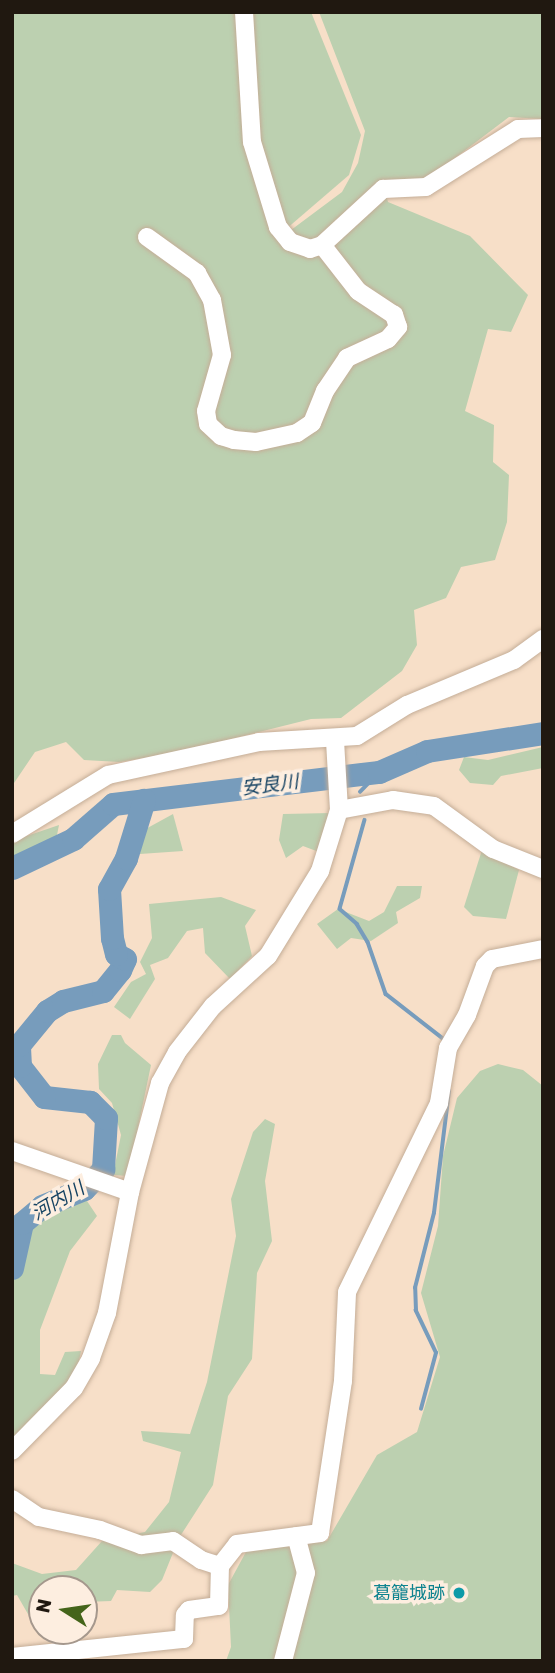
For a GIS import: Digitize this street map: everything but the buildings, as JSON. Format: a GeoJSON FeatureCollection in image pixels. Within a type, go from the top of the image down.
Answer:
{"type":"FeatureCollection","features":[{"type":"Feature","properties":{"kind":"street"},"geometry":{"type":"LineString","coordinates":[[244,12],[251,142],[278,227],[290,242],[310,249],[323,245],[383,189],[426,187],[518,129],[543,128]]}},
{"type":"Feature","properties":{"kind":"street"},"geometry":{"type":"LineString","coordinates":[[147,237],[197,273],[212,300],[222,355],[206,411],[208,424],[221,436],[256,442],[297,433],[312,423],[325,391],[347,358],[388,339],[398,327],[394,315],[358,291],[323,245]]}},
{"type":"Feature","properties":{"kind":"street"},"geometry":{"type":"LineString","coordinates":[[12,834],[108,775],[259,742],[335,747],[407,705],[514,660],[543,639]]}},
{"type":"Feature","properties":{"kind":"street"},"geometry":{"type":"LineString","coordinates":[[12,1451],[74,1388],[92,1358],[107,1313],[146,1123],[166,1073],[213,1006],[268,956],[320,871],[339,807],[335,747]]}},
{"type":"Feature","properties":{"kind":"street"},"geometry":{"type":"LineString","coordinates":[[339,807],[393,800],[434,806],[493,849],[543,869]]}},
{"type":"Feature","properties":{"kind":"street"},"geometry":{"type":"LineString","coordinates":[[12,1657],[184,1639],[185,1615],[219,1606],[220,1566],[237,1544],[320,1533],[323,1528],[343,1381],[347,1316],[344,1303],[439,1103],[449,1048],[467,1015],[485,966],[492,959],[543,949]]}},
{"type":"Feature","properties":{"kind":"street"},"geometry":{"type":"LineString","coordinates":[[12,1150],[130,1192]]}},
{"type":"Feature","properties":{"kind":"street"},"geometry":{"type":"LineString","coordinates":[[12,1499],[39,1517],[100,1530],[141,1545],[173,1541],[201,1560],[220,1566]]}},
{"type":"Feature","properties":{"kind":"street"},"geometry":{"type":"LineString","coordinates":[[283,1661],[305,1583],[296,1536]]}},
{"type":"Feature","properties":{"kind":"green space"},"geometry":{"type":"Polygon","coordinates":[[[12,12],[240,12],[247,143],[279,239],[342,192],[358,163],[365,131],[319,12],[543,12],[543,119],[509,117],[426,180],[383,185],[388,202],[470,236],[528,295],[511,332],[488,329],[465,411],[494,425],[493,462],[509,475],[507,522],[495,560],[461,567],[446,598],[414,610],[417,645],[402,671],[341,718],[311,719],[176,753],[119,762],[84,760],[66,742],[35,752],[12,786],[12,12]]]}},
{"type":"Feature","properties":{"kind":"green space"},"geometry":{"type":"Polygon","coordinates":[[[249,12],[311,12],[361,135],[349,175],[285,230],[257,141],[249,12]]]}},
{"type":"Feature","properties":{"kind":"green space"},"geometry":{"type":"Polygon","coordinates":[[[543,747],[543,768],[501,776],[493,785],[470,783],[459,770],[464,757],[488,760],[543,747]]]}},
{"type":"Feature","properties":{"kind":"green space"},"geometry":{"type":"Polygon","coordinates":[[[331,813],[319,852],[303,846],[286,858],[279,840],[283,814],[331,813]]]}},
{"type":"Feature","properties":{"kind":"green space"},"geometry":{"type":"Polygon","coordinates":[[[173,814],[183,851],[140,854],[142,831],[173,814]]]}},
{"type":"Feature","properties":{"kind":"green space"},"geometry":{"type":"Polygon","coordinates":[[[59,825],[56,840],[12,863],[12,841],[59,825]]]}},
{"type":"Feature","properties":{"kind":"green space"},"geometry":{"type":"Polygon","coordinates":[[[482,850],[519,870],[506,919],[473,916],[464,907],[482,850]]]}},
{"type":"Feature","properties":{"kind":"green space"},"geometry":{"type":"Polygon","coordinates":[[[397,886],[422,886],[420,898],[396,912],[398,923],[371,941],[351,938],[337,949],[317,924],[338,909],[369,921],[384,912],[397,886]]]}},
{"type":"Feature","properties":{"kind":"green space"},"geometry":{"type":"Polygon","coordinates":[[[221,897],[256,910],[245,926],[252,956],[230,979],[205,953],[203,928],[187,931],[168,958],[150,965],[155,979],[130,1019],[114,1007],[131,982],[146,974],[140,962],[152,938],[149,904],[221,897]]]}},
{"type":"Feature","properties":{"kind":"green space"},"geometry":{"type":"Polygon","coordinates":[[[112,1035],[121,1035],[125,1043],[151,1065],[128,1176],[113,1175],[121,1135],[112,1103],[99,1089],[98,1064],[112,1035]]]}},
{"type":"Feature","properties":{"kind":"green space"},"geometry":{"type":"Polygon","coordinates":[[[498,1064],[523,1070],[543,1086],[543,1661],[226,1661],[231,1647],[228,1585],[247,1550],[327,1541],[377,1455],[417,1432],[440,1357],[421,1293],[438,1226],[443,1156],[457,1098],[480,1071],[498,1064]]]}},
{"type":"Feature","properties":{"kind":"green space"},"geometry":{"type":"Polygon","coordinates":[[[265,1119],[275,1124],[265,1181],[272,1241],[257,1273],[252,1359],[228,1396],[213,1485],[179,1538],[162,1580],[150,1592],[117,1590],[111,1601],[98,1601],[98,1575],[28,1575],[28,1614],[17,1595],[12,1596],[12,1563],[42,1574],[76,1570],[102,1541],[145,1532],[169,1502],[181,1452],[143,1441],[141,1431],[190,1434],[207,1382],[236,1236],[231,1199],[253,1132],[265,1119]]]}},
{"type":"Feature","properties":{"kind":"green space"},"geometry":{"type":"Polygon","coordinates":[[[83,1195],[97,1216],[70,1251],[40,1330],[40,1374],[55,1375],[65,1352],[81,1351],[77,1371],[44,1412],[12,1440],[12,1230],[83,1195]]]}},
{"type":"Feature","properties":{"kind":"waterway","name":"安良川"},"geometry":{"type":"LineString","coordinates":[[12,868],[73,839],[113,804],[379,772],[427,751],[543,733]]}},
{"type":"Feature","properties":{"kind":"waterway"},"geometry":{"type":"LineString","coordinates":[[360,792],[379,772]]}},
{"type":"Feature","properties":{"kind":"waterway","name":"河内川"},"geometry":{"type":"LineString","coordinates":[[12,1268],[22,1223],[42,1206],[84,1189],[103,1169],[106,1118],[90,1102],[44,1097],[20,1066],[19,1045],[47,1011],[63,1001],[103,991],[120,970],[125,959],[116,954],[112,938],[109,889],[126,858],[144,800]]}},
{"type":"Feature","properties":{"kind":"waterway"},"geometry":{"type":"LineString","coordinates":[[365,820],[340,909],[357,924],[368,942],[386,994],[445,1040]]}},
{"type":"Feature","properties":{"kind":"waterway"},"geometry":{"type":"LineString","coordinates":[[421,1409],[436,1353],[416,1311],[415,1288],[434,1213],[449,1091]]}},
{"type":"Feature","properties":{"kind":"place","name":"葛籠城跡"},"geometry":{"type":"Point","coordinates":[459,1593]}}]}
